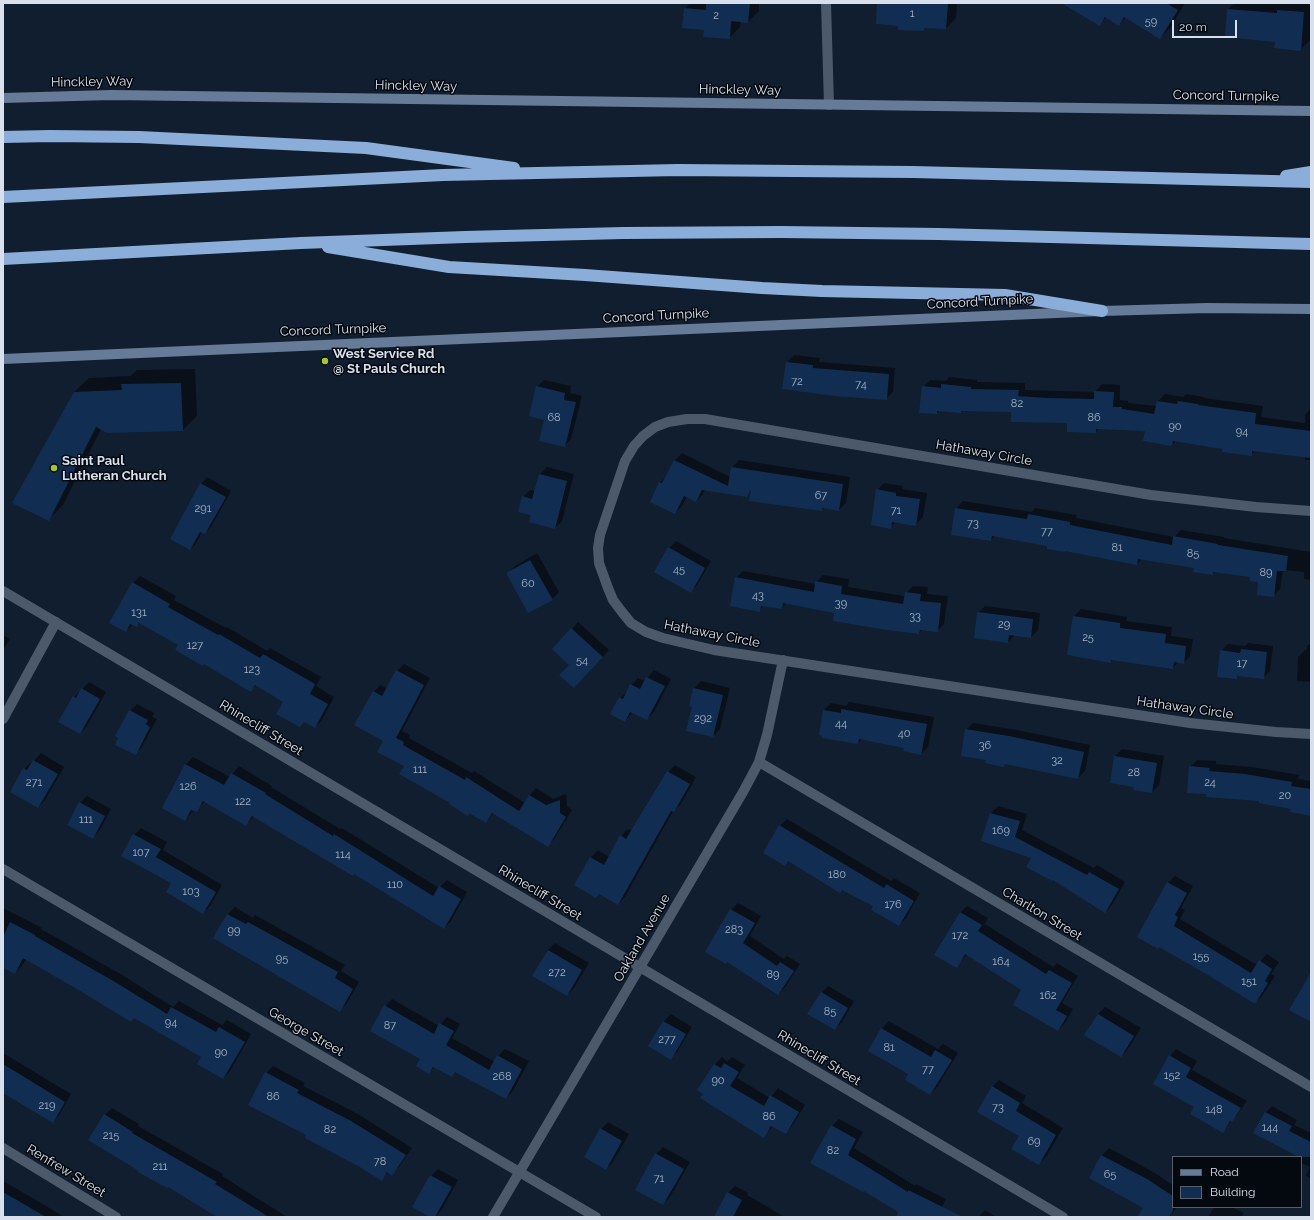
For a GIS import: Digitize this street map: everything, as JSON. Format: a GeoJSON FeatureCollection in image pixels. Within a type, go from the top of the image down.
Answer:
{"type":"FeatureCollection","features":[{"type":"Feature","properties":{"kind":"highway"},"geometry":{"type":"LineString","coordinates":[[3,137],[109,136],[366,148],[548,172]]}},
{"type":"Feature","properties":{"kind":"highway"},"geometry":{"type":"LineString","coordinates":[[3,197],[366,179],[548,172],[678,170],[913,172],[1311,182]]}},
{"type":"Feature","properties":{"kind":"highway"},"geometry":{"type":"LineString","coordinates":[[1259,181],[1311,172]]}},
{"type":"Feature","properties":{"kind":"highway"},"geometry":{"type":"LineString","coordinates":[[3,259],[301,243],[544,234],[789,232],[1018,236],[1311,244]]}},
{"type":"Feature","properties":{"kind":"highway"},"geometry":{"type":"LineString","coordinates":[[301,243],[449,267],[584,274],[762,288],[1005,295],[1102,311]]}},
{"type":"Feature","properties":{"kind":"main road","name":"Hinckley Way"},"geometry":{"type":"LineString","coordinates":[[3,98],[118,95],[829,105]]}},
{"type":"Feature","properties":{"kind":"main road","name":"Concord Turnpike"},"geometry":{"type":"LineString","coordinates":[[829,105],[1311,111]]}},
{"type":"Feature","properties":{"kind":"main road","name":"Concord Turnpike"},"geometry":{"type":"LineString","coordinates":[[3,359],[1102,311],[1214,308],[1311,309]]}},
{"type":"Feature","properties":{"kind":"street"},"geometry":{"type":"LineString","coordinates":[[826,3],[829,105]]}},
{"type":"Feature","properties":{"kind":"street","name":"Hathaway Circle"},"geometry":{"type":"LineString","coordinates":[[1311,511],[1256,507],[1151,495],[705,420],[687,419],[668,422],[655,427],[643,436],[634,446],[625,461],[600,535],[598,548],[600,563],[613,600],[631,623],[646,632],[663,638],[695,646],[1190,723],[1262,731],[1311,734]]}},
{"type":"Feature","properties":{"kind":"street","name":"Rhinecliff Street"},"geometry":{"type":"LineString","coordinates":[[3,591],[1063,1217]]}},
{"type":"Feature","properties":{"kind":"street"},"geometry":{"type":"LineString","coordinates":[[3,719],[56,622]]}},
{"type":"Feature","properties":{"kind":"street","name":"Oakland Avenue"},"geometry":{"type":"LineString","coordinates":[[493,1217],[743,792],[759,762],[768,735],[783,660]]}},
{"type":"Feature","properties":{"kind":"street","name":"Charlton Street"},"geometry":{"type":"LineString","coordinates":[[759,762],[1311,1088]]}},
{"type":"Feature","properties":{"kind":"street","name":"George Street"},"geometry":{"type":"LineString","coordinates":[[3,869],[596,1217]]}},
{"type":"Feature","properties":{"kind":"street","name":"Renfrew Street"},"geometry":{"type":"LineString","coordinates":[[3,1148],[116,1217]]}},
{"type":"Feature","properties":{"kind":"building"},"geometry":{"type":"Polygon","coordinates":[[[706,3],[750,3],[748,23],[731,21],[730,39],[703,37],[704,30],[682,28],[684,8],[706,10],[706,3]]]}},
{"type":"Feature","properties":{"kind":"building"},"geometry":{"type":"Polygon","coordinates":[[[877,3],[948,4],[946,29],[925,28],[924,31],[898,30],[898,26],[876,24],[877,3]]]}},
{"type":"Feature","properties":{"kind":"building"},"geometry":{"type":"Polygon","coordinates":[[[1061,3],[1166,3],[1178,10],[1160,39],[1124,17],[1119,26],[1105,17],[1100,26],[1061,3]]]}},
{"type":"Feature","properties":{"kind":"building"},"geometry":{"type":"Polygon","coordinates":[[[1227,9],[1277,13],[1277,10],[1304,12],[1301,51],[1274,48],[1275,42],[1225,37],[1227,9]]]}},
{"type":"Feature","properties":{"kind":"building"},"geometry":{"type":"Polygon","coordinates":[[[786,362],[813,365],[813,368],[889,374],[887,400],[835,396],[782,389],[786,362]]]}},
{"type":"Feature","properties":{"kind":"building","name":"Saint Paul Lutheran Church"},"geometry":{"type":"Polygon","coordinates":[[[181,383],[183,431],[107,433],[96,427],[49,521],[12,503],[74,392],[122,390],[121,384],[181,383]]]}},
{"type":"Feature","properties":{"kind":"building"},"geometry":{"type":"Polygon","coordinates":[[[941,384],[971,387],[971,389],[1019,390],[1018,396],[1047,398],[1094,399],[1094,391],[1114,392],[1113,407],[1122,407],[1122,409],[1154,414],[1157,401],[1177,404],[1178,401],[1256,413],[1255,424],[1311,431],[1311,458],[1252,451],[1252,456],[1222,452],[1222,449],[1173,441],[1172,446],[1143,441],[1145,431],[1096,429],[1096,433],[1067,432],[1067,423],[1011,422],[1011,412],[961,411],[961,413],[937,411],[937,414],[919,413],[922,386],[941,388],[941,384]]]}},
{"type":"Feature","properties":{"kind":"building"},"geometry":{"type":"Polygon","coordinates":[[[536,386],[565,393],[564,400],[576,402],[565,447],[539,441],[544,420],[529,416],[536,386]]]}},
{"type":"Feature","properties":{"kind":"building"},"geometry":{"type":"Polygon","coordinates":[[[674,460],[728,486],[731,467],[843,484],[839,511],[822,508],[822,511],[749,501],[751,490],[747,497],[702,490],[696,502],[684,496],[675,514],[650,502],[659,482],[662,483],[674,460]]]}},
{"type":"Feature","properties":{"kind":"building"},"geometry":{"type":"Polygon","coordinates":[[[539,474],[567,481],[555,529],[529,522],[531,515],[518,512],[522,496],[532,499],[539,474]]]}},
{"type":"Feature","properties":{"kind":"building"},"geometry":{"type":"Polygon","coordinates":[[[200,483],[226,497],[205,534],[200,532],[190,550],[170,539],[200,483]]]}},
{"type":"Feature","properties":{"kind":"building"},"geometry":{"type":"Polygon","coordinates":[[[876,489],[896,493],[896,496],[920,499],[916,526],[892,522],[891,529],[871,525],[876,489]]]}},
{"type":"Feature","properties":{"kind":"building"},"geometry":{"type":"Polygon","coordinates":[[[955,508],[1027,519],[1028,514],[1070,522],[1070,525],[1172,545],[1173,536],[1288,556],[1286,571],[1277,571],[1274,597],[1257,595],[1258,582],[1250,581],[1250,577],[1213,572],[1213,575],[1193,572],[1194,568],[1138,559],[1137,565],[1047,549],[1047,546],[992,536],[991,541],[951,535],[955,508]]]}},
{"type":"Feature","properties":{"kind":"building"},"geometry":{"type":"Polygon","coordinates":[[[668,547],[705,568],[691,593],[654,572],[668,547]]]}},
{"type":"Feature","properties":{"kind":"building"},"geometry":{"type":"Polygon","coordinates":[[[530,560],[553,600],[528,613],[506,573],[530,560]]]}},
{"type":"Feature","properties":{"kind":"building"},"geometry":{"type":"Polygon","coordinates":[[[735,577],[814,592],[815,581],[842,586],[841,594],[903,604],[905,592],[921,594],[920,601],[941,603],[938,632],[920,630],[919,634],[833,621],[834,613],[783,603],[782,609],[761,606],[760,612],[730,606],[735,577]]]}},
{"type":"Feature","properties":{"kind":"building"},"geometry":{"type":"Polygon","coordinates":[[[132,582],[170,604],[168,607],[218,635],[219,634],[260,658],[263,654],[315,684],[310,694],[328,704],[315,728],[304,722],[300,727],[276,714],[283,702],[255,685],[251,692],[204,664],[203,666],[175,650],[178,645],[139,623],[137,627],[130,624],[126,632],[109,623],[132,582]]]}},
{"type":"Feature","properties":{"kind":"building"},"geometry":{"type":"Polygon","coordinates":[[[977,612],[1033,619],[1031,638],[1009,635],[1008,643],[974,638],[977,612]]]}},
{"type":"Feature","properties":{"kind":"building"},"geometry":{"type":"Polygon","coordinates":[[[1073,616],[1120,623],[1120,628],[1166,634],[1165,643],[1186,646],[1184,664],[1174,662],[1173,669],[1111,660],[1111,663],[1067,655],[1073,616]]]}},
{"type":"Feature","properties":{"kind":"building"},"geometry":{"type":"Polygon","coordinates":[[[571,628],[603,657],[574,688],[559,675],[569,665],[552,649],[571,628]]]}},
{"type":"Feature","properties":{"kind":"building"},"geometry":{"type":"Polygon","coordinates":[[[1241,649],[1267,652],[1264,679],[1237,676],[1237,679],[1217,677],[1220,650],[1240,653],[1241,649]]]}},
{"type":"Feature","properties":{"kind":"building"},"geometry":{"type":"Polygon","coordinates":[[[396,670],[424,685],[396,738],[404,742],[403,745],[465,780],[466,777],[519,811],[529,795],[546,805],[560,800],[560,813],[566,817],[548,847],[492,813],[486,823],[469,813],[468,816],[449,804],[450,803],[399,774],[404,766],[377,752],[383,741],[354,725],[373,691],[382,696],[396,670]]]}},
{"type":"Feature","properties":{"kind":"building"},"geometry":{"type":"Polygon","coordinates":[[[646,677],[665,686],[647,720],[630,712],[625,722],[610,714],[619,697],[623,699],[630,684],[640,689],[646,677]]]}},
{"type":"Feature","properties":{"kind":"building"},"geometry":{"type":"Polygon","coordinates":[[[81,688],[100,699],[80,734],[58,722],[73,696],[76,698],[81,688]]]}},
{"type":"Feature","properties":{"kind":"building"},"geometry":{"type":"Polygon","coordinates":[[[693,688],[723,695],[713,737],[686,731],[692,707],[689,706],[693,688]]]}},
{"type":"Feature","properties":{"kind":"building"},"geometry":{"type":"Polygon","coordinates":[[[841,709],[927,724],[921,755],[903,751],[904,748],[859,739],[858,744],[822,738],[822,736],[819,735],[823,710],[841,713],[841,709]]]}},
{"type":"Feature","properties":{"kind":"building"},"geometry":{"type":"Polygon","coordinates":[[[129,710],[148,720],[146,724],[150,727],[136,755],[115,745],[118,738],[115,736],[129,710]]]}},
{"type":"Feature","properties":{"kind":"building"},"geometry":{"type":"Polygon","coordinates":[[[965,729],[1009,736],[1084,752],[1078,779],[1005,764],[1004,767],[985,763],[986,760],[961,756],[965,729]]]}},
{"type":"Feature","properties":{"kind":"building"},"geometry":{"type":"Polygon","coordinates":[[[1114,756],[1157,763],[1152,793],[1133,790],[1134,787],[1110,783],[1114,756]]]}},
{"type":"Feature","properties":{"kind":"building"},"geometry":{"type":"Polygon","coordinates":[[[33,760],[58,774],[38,808],[10,792],[23,768],[27,770],[33,760]]]}},
{"type":"Feature","properties":{"kind":"building"},"geometry":{"type":"Polygon","coordinates":[[[185,764],[224,785],[231,773],[266,793],[265,794],[333,836],[334,834],[433,896],[439,886],[461,899],[444,929],[354,874],[353,876],[252,816],[246,826],[203,801],[197,812],[191,810],[185,821],[162,808],[185,764]]]}},
{"type":"Feature","properties":{"kind":"building"},"geometry":{"type":"Polygon","coordinates":[[[1189,766],[1210,768],[1209,771],[1245,774],[1292,782],[1291,786],[1311,789],[1311,816],[1290,812],[1291,809],[1259,803],[1259,801],[1206,797],[1206,794],[1187,793],[1189,766]]]}},
{"type":"Feature","properties":{"kind":"building"},"geometry":{"type":"Polygon","coordinates":[[[667,771],[690,784],[674,812],[671,811],[618,905],[599,894],[596,898],[574,885],[590,857],[604,865],[620,835],[626,839],[667,771]]]}},
{"type":"Feature","properties":{"kind":"building"},"geometry":{"type":"Polygon","coordinates":[[[79,802],[105,816],[93,839],[67,825],[79,802]]]}},
{"type":"Feature","properties":{"kind":"building"},"geometry":{"type":"Polygon","coordinates":[[[990,813],[1020,821],[1015,837],[1087,875],[1089,872],[1119,889],[1105,913],[1053,880],[1052,881],[1026,867],[1031,858],[981,841],[990,813]]]}},
{"type":"Feature","properties":{"kind":"building"},"geometry":{"type":"Polygon","coordinates":[[[779,825],[884,888],[886,884],[914,901],[899,926],[871,910],[873,906],[842,890],[840,893],[788,861],[785,866],[763,853],[779,825]]]}},
{"type":"Feature","properties":{"kind":"building"},"geometry":{"type":"Polygon","coordinates":[[[133,834],[161,849],[156,857],[216,892],[203,914],[166,892],[171,883],[121,856],[133,834]]]}},
{"type":"Feature","properties":{"kind":"building"},"geometry":{"type":"Polygon","coordinates":[[[1167,882],[1187,893],[1175,915],[1178,917],[1174,926],[1251,973],[1259,960],[1272,969],[1265,981],[1268,983],[1255,1004],[1159,947],[1158,949],[1137,937],[1167,882]]]}},
{"type":"Feature","properties":{"kind":"building"},"geometry":{"type":"Polygon","coordinates":[[[730,909],[755,923],[743,943],[777,966],[780,962],[794,971],[778,995],[727,962],[726,964],[705,952],[730,909]]]}},
{"type":"Feature","properties":{"kind":"building"},"geometry":{"type":"Polygon","coordinates":[[[960,912],[982,925],[978,931],[1046,974],[1049,970],[1072,983],[1056,1010],[1067,1016],[1058,1031],[1013,1005],[1021,990],[965,954],[957,968],[934,955],[960,912]]]}},
{"type":"Feature","properties":{"kind":"building"},"geometry":{"type":"Polygon","coordinates":[[[227,914],[246,924],[248,922],[338,972],[335,978],[353,989],[340,1012],[213,938],[227,914]]]}},
{"type":"Feature","properties":{"kind":"building"},"geometry":{"type":"Polygon","coordinates":[[[10,922],[35,935],[167,1014],[171,1007],[216,1032],[219,1027],[245,1042],[223,1079],[197,1064],[201,1057],[134,1018],[131,1022],[23,958],[15,974],[3,968],[3,937],[10,922]]]}},
{"type":"Feature","properties":{"kind":"building"},"geometry":{"type":"Polygon","coordinates":[[[548,950],[582,970],[567,996],[532,976],[548,950]]]}},
{"type":"Feature","properties":{"kind":"building"},"geometry":{"type":"Polygon","coordinates":[[[1311,972],[1311,1022],[1289,1010],[1311,972]]]}},
{"type":"Feature","properties":{"kind":"building"},"geometry":{"type":"Polygon","coordinates":[[[821,992],[848,1008],[835,1030],[807,1014],[821,992]]]}},
{"type":"Feature","properties":{"kind":"building"},"geometry":{"type":"Polygon","coordinates":[[[384,1005],[434,1034],[439,1023],[454,1031],[446,1045],[489,1070],[497,1055],[522,1069],[506,1099],[455,1072],[452,1077],[433,1067],[429,1074],[416,1066],[420,1059],[370,1031],[384,1005]]]}},
{"type":"Feature","properties":{"kind":"building"},"geometry":{"type":"Polygon","coordinates":[[[1098,1014],[1134,1036],[1121,1057],[1084,1035],[1098,1014]]]}},
{"type":"Feature","properties":{"kind":"building"},"geometry":{"type":"Polygon","coordinates":[[[663,1021],[686,1034],[671,1060],[648,1046],[663,1021]]]}},
{"type":"Feature","properties":{"kind":"building"},"geometry":{"type":"Polygon","coordinates":[[[881,1028],[931,1057],[935,1050],[952,1060],[930,1095],[905,1080],[908,1074],[868,1051],[881,1028]]]}},
{"type":"Feature","properties":{"kind":"building"},"geometry":{"type":"Polygon","coordinates":[[[1169,1055],[1191,1068],[1186,1077],[1241,1108],[1232,1122],[1230,1121],[1223,1133],[1190,1114],[1194,1107],[1153,1084],[1169,1055]]]}},
{"type":"Feature","properties":{"kind":"building"},"geometry":{"type":"Polygon","coordinates":[[[724,1063],[739,1072],[730,1086],[764,1106],[770,1095],[799,1112],[786,1134],[771,1126],[764,1138],[700,1098],[703,1094],[697,1090],[714,1064],[721,1068],[724,1063]]]}},
{"type":"Feature","properties":{"kind":"building"},"geometry":{"type":"Polygon","coordinates":[[[3,1064],[65,1102],[53,1123],[3,1093],[3,1064]]]}},
{"type":"Feature","properties":{"kind":"building"},"geometry":{"type":"Polygon","coordinates":[[[265,1072],[299,1090],[297,1093],[351,1121],[406,1155],[392,1176],[387,1172],[382,1181],[358,1166],[305,1138],[306,1135],[248,1105],[265,1072]]]}},
{"type":"Feature","properties":{"kind":"building"},"geometry":{"type":"Polygon","coordinates":[[[992,1086],[1020,1103],[1016,1111],[1056,1135],[1039,1165],[1011,1149],[1019,1136],[977,1112],[992,1086]]]}},
{"type":"Feature","properties":{"kind":"building"},"geometry":{"type":"Polygon","coordinates":[[[1265,1112],[1292,1126],[1289,1131],[1311,1142],[1311,1157],[1297,1156],[1253,1133],[1265,1112]]]}},
{"type":"Feature","properties":{"kind":"building"},"geometry":{"type":"Polygon","coordinates":[[[104,1114],[133,1132],[132,1133],[217,1182],[215,1184],[269,1217],[217,1217],[168,1187],[167,1188],[138,1172],[139,1171],[88,1140],[104,1114]]]}},
{"type":"Feature","properties":{"kind":"building"},"geometry":{"type":"Polygon","coordinates":[[[831,1125],[856,1139],[848,1155],[908,1192],[908,1190],[963,1217],[896,1217],[898,1212],[864,1191],[863,1192],[810,1163],[831,1125]]]}},
{"type":"Feature","properties":{"kind":"building"},"geometry":{"type":"Polygon","coordinates":[[[600,1128],[622,1141],[606,1170],[584,1157],[600,1128]]]}},
{"type":"Feature","properties":{"kind":"building"},"geometry":{"type":"Polygon","coordinates":[[[655,1153],[684,1169],[663,1205],[635,1190],[655,1153]]]}},
{"type":"Feature","properties":{"kind":"building"},"geometry":{"type":"Polygon","coordinates":[[[1101,1155],[1147,1179],[1172,1195],[1173,1211],[1169,1217],[1137,1217],[1143,1208],[1089,1178],[1101,1155]]]}},
{"type":"Feature","properties":{"kind":"building"},"geometry":{"type":"Polygon","coordinates":[[[430,1175],[452,1187],[435,1217],[430,1217],[412,1207],[430,1175]]]}},
{"type":"Feature","properties":{"kind":"building"},"geometry":{"type":"Polygon","coordinates":[[[3,1192],[46,1217],[3,1217],[3,1192]]]}},
{"type":"Feature","properties":{"kind":"building"},"geometry":{"type":"Polygon","coordinates":[[[727,1192],[742,1200],[733,1217],[714,1217],[727,1192]]]}},
{"type":"Feature","properties":{"kind":"place","name":"West Service Rd @ St Pauls Church"},"geometry":{"type":"Point","coordinates":[325,361]}},
{"type":"Feature","properties":{"kind":"place","name":"Saint Paul Lutheran Church"},"geometry":{"type":"Point","coordinates":[54,468]}}]}
